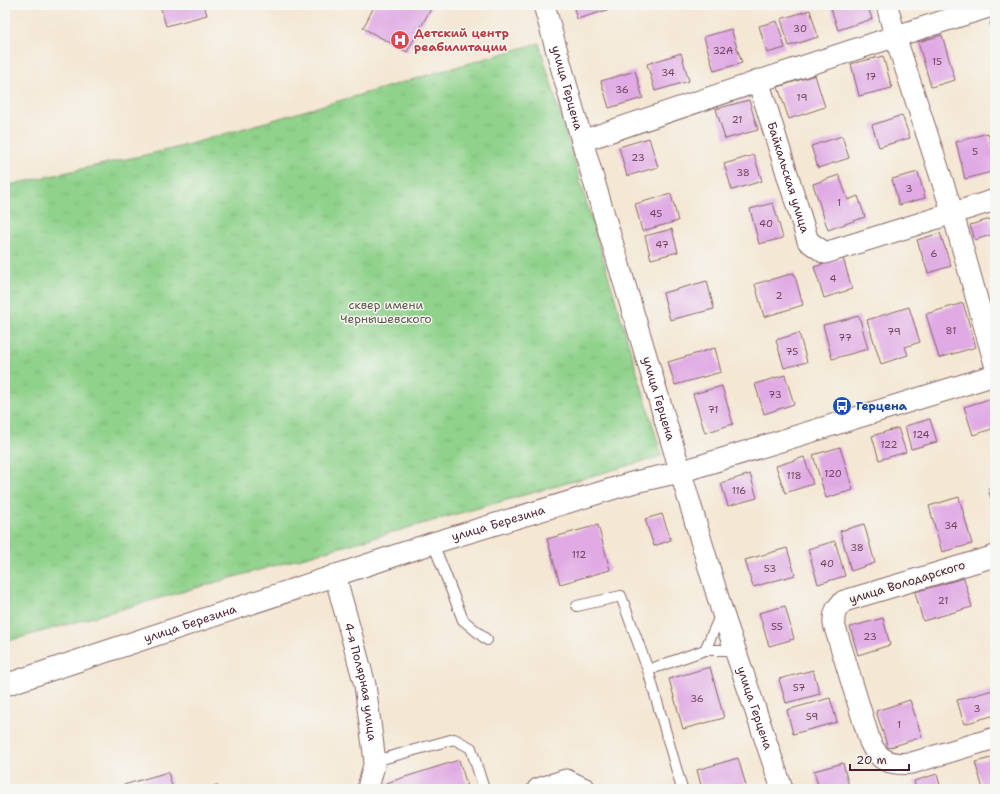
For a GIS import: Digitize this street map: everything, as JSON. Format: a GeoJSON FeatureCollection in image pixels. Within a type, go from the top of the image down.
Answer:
{"type":"FeatureCollection","features":[{"type":"Feature","properties":{"kind":"street","name":"улица Герцена"},"geometry":{"type":"LineString","coordinates":[[544,5],[582,141],[722,611],[782,789]]}},
{"type":"Feature","properties":{"kind":"street"},"geometry":{"type":"LineString","coordinates":[[887,5],[895,36],[953,214],[995,364]]}},
{"type":"Feature","properties":{"kind":"street"},"geometry":{"type":"LineString","coordinates":[[582,141],[758,80],[995,5]]}},
{"type":"Feature","properties":{"kind":"street","name":"Байкальская улица"},"geometry":{"type":"LineString","coordinates":[[758,80],[808,241],[825,253],[995,200]]}},
{"type":"Feature","properties":{"kind":"street","name":"улица Березина"},"geometry":{"type":"LineString","coordinates":[[5,685],[432,543],[635,482],[680,472],[995,375]]}},
{"type":"Feature","properties":{"kind":"street","name":"улица Володарского"},"geometry":{"type":"LineString","coordinates":[[995,556],[844,601],[837,607],[833,616],[834,624],[870,742],[874,752],[885,761],[899,765],[912,763],[995,738]]}},
{"type":"Feature","properties":{"kind":"street","name":"4-я Полярная улица"},"geometry":{"type":"LineString","coordinates":[[335,575],[366,685],[375,761],[369,784],[371,789]]}},
{"type":"Feature","properties":{"kind":"street"},"geometry":{"type":"LineString","coordinates":[[538,789],[566,780],[585,789]]}},
{"type":"Feature","properties":{"kind":"lane"},"geometry":{"type":"LineString","coordinates":[[432,543],[463,620],[487,640]]}},
{"type":"Feature","properties":{"kind":"lane"},"geometry":{"type":"LineString","coordinates":[[578,606],[621,596],[648,670],[682,789]]}},
{"type":"Feature","properties":{"kind":"lane"},"geometry":{"type":"LineString","coordinates":[[705,650],[722,611]]}},
{"type":"Feature","properties":{"kind":"lane"},"geometry":{"type":"LineString","coordinates":[[648,670],[705,650],[735,650]]}},
{"type":"Feature","properties":{"kind":"lane"},"geometry":{"type":"LineString","coordinates":[[375,761],[454,739],[471,748],[484,789]]}},
{"type":"Feature","properties":{"kind":"green space","name":"сквер имени Чернышевского"},"geometry":{"type":"Polygon","coordinates":[[[539,43],[662,456],[5,642],[5,186],[176,148],[539,43]]]}},
{"type":"Feature","properties":{"kind":"building"},"geometry":{"type":"Polygon","coordinates":[[[160,5],[204,5],[207,15],[166,26],[160,5]]]}},
{"type":"Feature","properties":{"kind":"building","name":"Детский центр реабилитации"},"geometry":{"type":"Polygon","coordinates":[[[375,5],[433,5],[407,52],[363,28],[375,5]]]}},
{"type":"Feature","properties":{"kind":"building"},"geometry":{"type":"Polygon","coordinates":[[[573,5],[610,5],[611,9],[577,19],[573,5]]]}},
{"type":"Feature","properties":{"kind":"building"},"geometry":{"type":"Polygon","coordinates":[[[830,5],[867,5],[872,19],[838,30],[830,5]]]}},
{"type":"Feature","properties":{"kind":"building"},"geometry":{"type":"Polygon","coordinates":[[[810,10],[818,37],[789,46],[781,19],[810,10]]]}},
{"type":"Feature","properties":{"kind":"building"},"geometry":{"type":"Polygon","coordinates":[[[777,21],[785,48],[767,53],[759,26],[777,21]]]}},
{"type":"Feature","properties":{"kind":"building"},"geometry":{"type":"Polygon","coordinates":[[[995,22],[995,37],[990,23],[995,22]]]}},
{"type":"Feature","properties":{"kind":"building"},"geometry":{"type":"Polygon","coordinates":[[[731,29],[742,63],[714,71],[704,37],[731,29]]]}},
{"type":"Feature","properties":{"kind":"building"},"geometry":{"type":"Polygon","coordinates":[[[942,35],[955,80],[931,87],[918,42],[942,35]]]}},
{"type":"Feature","properties":{"kind":"building"},"geometry":{"type":"Polygon","coordinates":[[[681,53],[689,81],[655,91],[647,64],[681,53]]]}},
{"type":"Feature","properties":{"kind":"building"},"geometry":{"type":"Polygon","coordinates":[[[883,56],[892,88],[859,96],[851,64],[883,56]]]}},
{"type":"Feature","properties":{"kind":"building"},"geometry":{"type":"Polygon","coordinates":[[[635,71],[643,98],[609,108],[601,81],[635,71]]]}},
{"type":"Feature","properties":{"kind":"building"},"geometry":{"type":"Polygon","coordinates":[[[815,75],[825,107],[789,119],[778,87],[815,75]]]}},
{"type":"Feature","properties":{"kind":"building"},"geometry":{"type":"Polygon","coordinates":[[[749,100],[758,130],[725,139],[716,109],[749,100]]]}},
{"type":"Feature","properties":{"kind":"building"},"geometry":{"type":"Polygon","coordinates":[[[902,115],[910,138],[879,147],[872,125],[902,115]]]}},
{"type":"Feature","properties":{"kind":"building"},"geometry":{"type":"Polygon","coordinates":[[[988,133],[995,160],[995,171],[965,179],[956,142],[988,133]]]}},
{"type":"Feature","properties":{"kind":"building"},"geometry":{"type":"Polygon","coordinates":[[[842,136],[849,158],[818,168],[811,146],[842,136]]]}},
{"type":"Feature","properties":{"kind":"building"},"geometry":{"type":"Polygon","coordinates":[[[649,138],[658,167],[627,176],[619,147],[649,138]]]}},
{"type":"Feature","properties":{"kind":"building"},"geometry":{"type":"Polygon","coordinates":[[[754,155],[762,181],[732,190],[724,164],[754,155]]]}},
{"type":"Feature","properties":{"kind":"building"},"geometry":{"type":"Polygon","coordinates":[[[918,172],[925,198],[899,205],[892,179],[918,172]]]}},
{"type":"Feature","properties":{"kind":"building"},"geometry":{"type":"Polygon","coordinates":[[[839,175],[848,200],[858,196],[865,217],[828,230],[813,184],[839,175]]]}},
{"type":"Feature","properties":{"kind":"building"},"geometry":{"type":"Polygon","coordinates":[[[671,194],[678,221],[642,231],[635,204],[671,194]]]}},
{"type":"Feature","properties":{"kind":"building"},"geometry":{"type":"Polygon","coordinates":[[[773,203],[783,238],[759,244],[750,209],[773,203]]]}},
{"type":"Feature","properties":{"kind":"building"},"geometry":{"type":"Polygon","coordinates":[[[990,219],[994,234],[975,240],[970,225],[990,219]]]}},
{"type":"Feature","properties":{"kind":"building"},"geometry":{"type":"Polygon","coordinates":[[[672,229],[678,252],[651,259],[645,236],[672,229]]]}},
{"type":"Feature","properties":{"kind":"building"},"geometry":{"type":"Polygon","coordinates":[[[940,233],[951,266],[928,273],[917,240],[940,233]]]}},
{"type":"Feature","properties":{"kind":"building"},"geometry":{"type":"Polygon","coordinates":[[[843,258],[852,289],[824,298],[814,267],[843,258]]]}},
{"type":"Feature","properties":{"kind":"building"},"geometry":{"type":"Polygon","coordinates":[[[794,273],[803,305],[764,317],[755,284],[794,273]]]}},
{"type":"Feature","properties":{"kind":"building"},"geometry":{"type":"Polygon","coordinates":[[[707,281],[714,309],[670,320],[663,293],[707,281]]]}},
{"type":"Feature","properties":{"kind":"building"},"geometry":{"type":"Polygon","coordinates":[[[963,303],[976,347],[939,358],[926,314],[963,303]]]}},
{"type":"Feature","properties":{"kind":"building"},"geometry":{"type":"Polygon","coordinates":[[[909,307],[920,342],[905,347],[908,355],[881,364],[867,320],[909,307]]]}},
{"type":"Feature","properties":{"kind":"building"},"geometry":{"type":"Polygon","coordinates":[[[859,316],[868,349],[832,359],[823,325],[859,316]]]}},
{"type":"Feature","properties":{"kind":"building"},"geometry":{"type":"Polygon","coordinates":[[[799,333],[807,362],[784,368],[776,340],[799,333]]]}},
{"type":"Feature","properties":{"kind":"building"},"geometry":{"type":"Polygon","coordinates":[[[715,348],[721,372],[675,385],[668,362],[715,348]]]}},
{"type":"Feature","properties":{"kind":"building"},"geometry":{"type":"Polygon","coordinates":[[[785,375],[794,404],[764,414],[755,384],[785,375]]]}},
{"type":"Feature","properties":{"kind":"building"},"geometry":{"type":"Polygon","coordinates":[[[722,386],[733,424],[705,433],[693,394],[722,386]]]}},
{"type":"Feature","properties":{"kind":"building"},"geometry":{"type":"Polygon","coordinates":[[[989,399],[995,419],[995,428],[973,435],[964,407],[989,399]]]}},
{"type":"Feature","properties":{"kind":"building"},"geometry":{"type":"Polygon","coordinates":[[[930,419],[937,442],[911,449],[905,426],[930,419]]]}},
{"type":"Feature","properties":{"kind":"building"},"geometry":{"type":"Polygon","coordinates":[[[898,428],[906,452],[879,460],[872,436],[898,428]]]}},
{"type":"Feature","properties":{"kind":"building"},"geometry":{"type":"Polygon","coordinates":[[[840,447],[853,490],[826,498],[813,455],[840,447]]]}},
{"type":"Feature","properties":{"kind":"building"},"geometry":{"type":"Polygon","coordinates":[[[804,457],[813,484],[785,493],[776,466],[804,457]]]}},
{"type":"Feature","properties":{"kind":"building"},"geometry":{"type":"Polygon","coordinates":[[[750,474],[757,498],[728,506],[721,483],[750,474]]]}},
{"type":"Feature","properties":{"kind":"building"},"geometry":{"type":"Polygon","coordinates":[[[995,487],[995,512],[988,489],[995,487]]]}},
{"type":"Feature","properties":{"kind":"building"},"geometry":{"type":"Polygon","coordinates":[[[959,497],[972,544],[942,552],[929,506],[959,497]]]}},
{"type":"Feature","properties":{"kind":"building"},"geometry":{"type":"Polygon","coordinates":[[[662,514],[671,540],[654,546],[645,519],[662,514]]]}},
{"type":"Feature","properties":{"kind":"building"},"geometry":{"type":"Polygon","coordinates":[[[864,524],[875,563],[851,571],[840,531],[864,524]]]}},
{"type":"Feature","properties":{"kind":"building"},"geometry":{"type":"Polygon","coordinates":[[[598,525],[610,570],[560,584],[547,539],[598,525]]]}},
{"type":"Feature","properties":{"kind":"building"},"geometry":{"type":"Polygon","coordinates":[[[835,541],[845,576],[818,584],[808,549],[835,541]]]}},
{"type":"Feature","properties":{"kind":"building"},"geometry":{"type":"Polygon","coordinates":[[[787,548],[795,575],[753,587],[745,560],[787,548]]]}},
{"type":"Feature","properties":{"kind":"building"},"geometry":{"type":"Polygon","coordinates":[[[964,578],[972,607],[923,621],[915,592],[964,578]]]}},
{"type":"Feature","properties":{"kind":"building"},"geometry":{"type":"Polygon","coordinates":[[[785,606],[794,639],[769,646],[759,613],[785,606]]]}},
{"type":"Feature","properties":{"kind":"building"},"geometry":{"type":"Polygon","coordinates":[[[883,618],[890,645],[858,655],[850,627],[883,618]]]}},
{"type":"Feature","properties":{"kind":"building"},"geometry":{"type":"Polygon","coordinates":[[[710,667],[724,718],[683,729],[669,679],[710,667]]]}},
{"type":"Feature","properties":{"kind":"building"},"geometry":{"type":"Polygon","coordinates":[[[813,670],[820,694],[786,703],[779,679],[813,670]]]}},
{"type":"Feature","properties":{"kind":"building"},"geometry":{"type":"Polygon","coordinates":[[[993,690],[995,696],[995,715],[964,724],[957,700],[993,690]]]}},
{"type":"Feature","properties":{"kind":"building"},"geometry":{"type":"Polygon","coordinates":[[[830,698],[837,722],[793,734],[787,710],[830,698]]]}},
{"type":"Feature","properties":{"kind":"building"},"geometry":{"type":"Polygon","coordinates":[[[910,700],[922,737],[888,748],[876,711],[910,700]]]}},
{"type":"Feature","properties":{"kind":"building"},"geometry":{"type":"Polygon","coordinates":[[[995,757],[995,789],[983,789],[975,762],[995,757]]]}},
{"type":"Feature","properties":{"kind":"building"},"geometry":{"type":"Polygon","coordinates":[[[738,758],[747,789],[702,789],[697,770],[738,758]]]}},
{"type":"Feature","properties":{"kind":"building"},"geometry":{"type":"Polygon","coordinates":[[[459,760],[467,785],[454,789],[388,789],[386,783],[459,760]]]}},
{"type":"Feature","properties":{"kind":"building"},"geometry":{"type":"Polygon","coordinates":[[[843,763],[849,787],[842,789],[819,789],[814,771],[843,763]]]}},
{"type":"Feature","properties":{"kind":"building"},"geometry":{"type":"Polygon","coordinates":[[[168,772],[173,789],[110,789],[168,772]]]}},
{"type":"Feature","properties":{"kind":"building"},"geometry":{"type":"Polygon","coordinates":[[[937,774],[941,789],[916,789],[914,781],[937,774]]]}},
{"type":"Feature","properties":{"kind":"building"},"geometry":{"type":"Polygon","coordinates":[[[217,785],[218,789],[206,789],[217,785]]]}},
{"type":"Feature","properties":{"kind":"building"},"geometry":{"type":"Polygon","coordinates":[[[911,786],[912,789],[901,789],[911,786]]]}},
{"type":"Feature","properties":{"kind":"place","name":"Детский центр реабилитации"},"geometry":{"type":"Point","coordinates":[400,40]}},
{"type":"Feature","properties":{"kind":"place","name":"Герцена"},"geometry":{"type":"Point","coordinates":[842,406]}}]}
